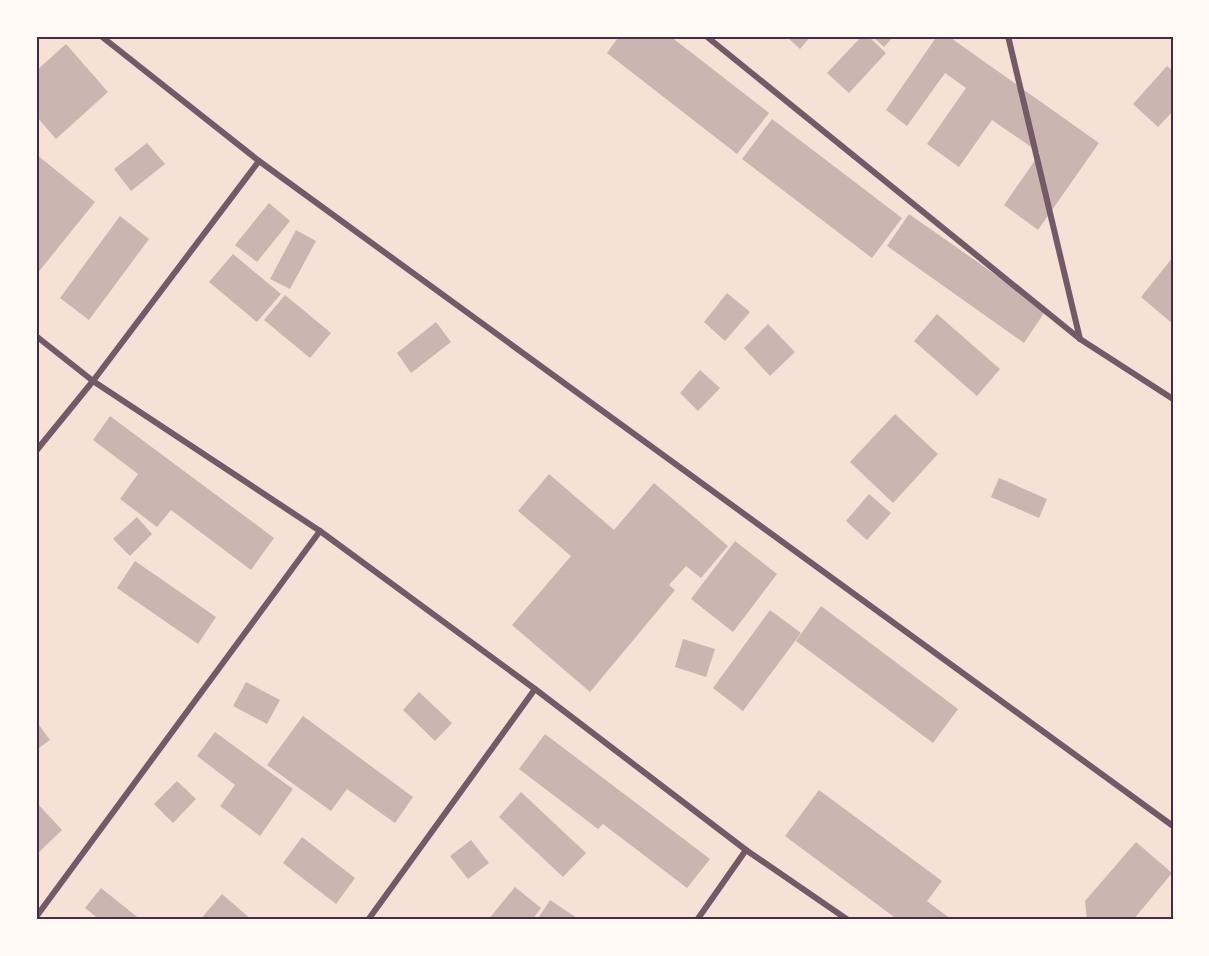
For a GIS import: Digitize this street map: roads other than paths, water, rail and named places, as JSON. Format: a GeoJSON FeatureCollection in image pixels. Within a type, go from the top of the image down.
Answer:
{"type":"FeatureCollection","features":[{"type":"Feature","properties":{"kind":"street"},"geometry":{"type":"LineString","coordinates":[[100,36],[259,161],[1173,826]]}},
{"type":"Feature","properties":{"kind":"street"},"geometry":{"type":"LineString","coordinates":[[706,36],[1080,339],[1173,399]]}},
{"type":"Feature","properties":{"kind":"street"},"geometry":{"type":"LineString","coordinates":[[1008,36],[1080,339]]}},
{"type":"Feature","properties":{"kind":"street"},"geometry":{"type":"LineString","coordinates":[[36,451],[93,381],[259,161]]}},
{"type":"Feature","properties":{"kind":"street"},"geometry":{"type":"LineString","coordinates":[[36,336],[93,381],[320,531],[535,689],[747,850],[848,920]]}},
{"type":"Feature","properties":{"kind":"street"},"geometry":{"type":"LineString","coordinates":[[36,917],[320,531]]}},
{"type":"Feature","properties":{"kind":"street"},"geometry":{"type":"LineString","coordinates":[[368,920],[535,689]]}},
{"type":"Feature","properties":{"kind":"street"},"geometry":{"type":"LineString","coordinates":[[697,920],[747,850]]}}]}
